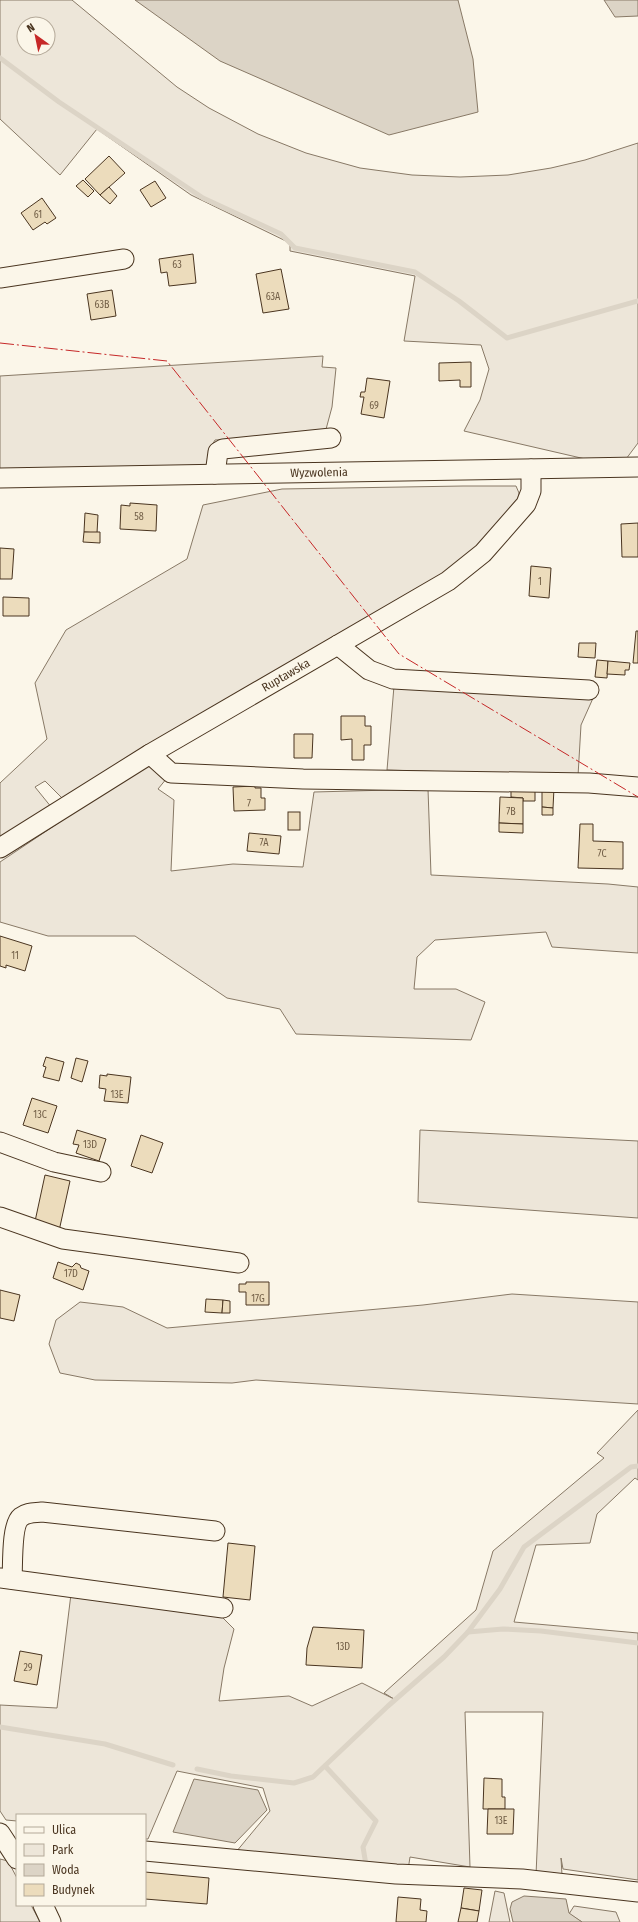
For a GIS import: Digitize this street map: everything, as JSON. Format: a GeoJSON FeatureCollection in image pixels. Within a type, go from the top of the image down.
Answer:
{"type":"FeatureCollection","features":[{"type":"Feature","properties":{"kind":"street"},"geometry":{"type":"LineString","coordinates":[[0,278],[124,259]]}},
{"type":"Feature","properties":{"kind":"street"},"geometry":{"type":"LineString","coordinates":[[215,474],[218,452],[222,450],[331,438]]}},
{"type":"Feature","properties":{"kind":"street","name":"Wyzwolenia"},"geometry":{"type":"LineString","coordinates":[[0,478],[638,467]]}},
{"type":"Feature","properties":{"kind":"street","name":"Ruptawska"},"geometry":{"type":"LineString","coordinates":[[0,848],[150,754],[448,582],[483,553],[526,504],[531,491],[531,469]]}},
{"type":"Feature","properties":{"kind":"street"},"geometry":{"type":"LineString","coordinates":[[338,645],[369,670],[393,679],[589,690]]}},
{"type":"Feature","properties":{"kind":"street"},"geometry":{"type":"LineString","coordinates":[[150,754],[171,773],[303,779],[589,782],[638,787]]}},
{"type":"Feature","properties":{"kind":"street"},"geometry":{"type":"LineString","coordinates":[[0,1142],[54,1162],[101,1172]]}},
{"type":"Feature","properties":{"kind":"street"},"geometry":{"type":"LineString","coordinates":[[0,1217],[63,1239],[239,1263]]}},
{"type":"Feature","properties":{"kind":"street"},"geometry":{"type":"LineString","coordinates":[[216,1531],[42,1512],[29,1513],[20,1518],[16,1526],[6,1578],[223,1608]]}},
{"type":"Feature","properties":{"kind":"street"},"geometry":{"type":"LineString","coordinates":[[146,1851],[396,1874],[522,1879],[638,1892]]}},
{"type":"Feature","properties":{"kind":"street"},"geometry":{"type":"LineString","coordinates":[[44,1906],[51,1922]]}},
{"type":"Feature","properties":{"kind":"green space"},"geometry":{"type":"Polygon","coordinates":[[[0,0],[72,0],[177,87],[209,108],[258,134],[306,153],[360,168],[412,175],[460,177],[508,175],[551,168],[585,160],[638,143],[638,443],[620,467],[464,431],[480,400],[489,369],[481,345],[404,341],[415,276],[290,251],[290,243],[191,195],[97,129],[60,175],[0,119],[0,0]]]}},
{"type":"Feature","properties":{"kind":"green space"},"geometry":{"type":"Polygon","coordinates":[[[323,356],[322,367],[336,368],[332,407],[325,433],[215,440],[211,447],[208,465],[0,470],[0,376],[323,356]]]}},
{"type":"Feature","properties":{"kind":"green space"},"geometry":{"type":"Polygon","coordinates":[[[516,486],[519,493],[516,506],[453,570],[65,801],[45,781],[35,787],[52,808],[0,840],[0,783],[47,739],[35,683],[66,630],[187,559],[203,505],[282,489],[516,486]]]}},
{"type":"Feature","properties":{"kind":"green space"},"geometry":{"type":"Polygon","coordinates":[[[394,686],[594,696],[581,725],[578,776],[387,770],[394,686]]]}},
{"type":"Feature","properties":{"kind":"green space"},"geometry":{"type":"Polygon","coordinates":[[[148,763],[167,778],[158,789],[174,800],[171,871],[233,864],[303,867],[314,792],[428,789],[431,875],[608,884],[638,887],[638,953],[552,947],[546,932],[435,940],[417,957],[414,989],[456,989],[485,1002],[471,1040],[296,1034],[280,1009],[227,998],[135,936],[48,936],[0,922],[0,862],[148,763]]]}},
{"type":"Feature","properties":{"kind":"green space"},"geometry":{"type":"Polygon","coordinates":[[[420,1130],[638,1141],[638,1218],[418,1202],[420,1130]]]}},
{"type":"Feature","properties":{"kind":"green space"},"geometry":{"type":"Polygon","coordinates":[[[512,1294],[638,1302],[638,1404],[256,1380],[232,1383],[95,1380],[60,1373],[49,1344],[56,1320],[80,1302],[123,1307],[167,1328],[423,1305],[512,1294]]]}},
{"type":"Feature","properties":{"kind":"green space"},"geometry":{"type":"Polygon","coordinates":[[[638,1410],[638,1480],[635,1478],[597,1514],[590,1543],[536,1545],[514,1622],[638,1633],[638,1880],[563,1869],[561,1858],[562,1875],[536,1875],[543,1712],[465,1712],[470,1867],[410,1857],[408,1870],[236,1852],[270,1811],[263,1788],[177,1771],[148,1839],[146,1839],[146,1814],[16,1814],[16,1821],[6,1820],[0,1811],[0,1705],[57,1708],[71,1594],[221,1616],[234,1629],[224,1668],[219,1701],[289,1696],[312,1706],[362,1683],[394,1699],[384,1693],[476,1610],[493,1551],[604,1458],[597,1453],[638,1410]]]}},
{"type":"Feature","properties":{"kind":"green space"},"geometry":{"type":"Polygon","coordinates":[[[0,1859],[8,1861],[16,1876],[16,1906],[32,1906],[40,1922],[0,1922],[0,1859]]]}},
{"type":"Feature","properties":{"kind":"green space"},"geometry":{"type":"Polygon","coordinates":[[[495,1891],[504,1893],[510,1922],[489,1922],[495,1891]]]}},
{"type":"Feature","properties":{"kind":"green space"},"geometry":{"type":"Polygon","coordinates":[[[574,1906],[616,1912],[620,1922],[582,1922],[569,1914],[574,1906]]]}},
{"type":"Feature","properties":{"kind":"water"},"geometry":{"type":"Polygon","coordinates":[[[135,0],[458,0],[473,59],[478,112],[389,135],[220,61],[135,0]]]}},
{"type":"Feature","properties":{"kind":"water"},"geometry":{"type":"Polygon","coordinates":[[[604,0],[638,0],[638,16],[615,17],[604,0]]]}},
{"type":"Feature","properties":{"kind":"water"},"geometry":{"type":"Polygon","coordinates":[[[194,1779],[258,1790],[267,1810],[235,1843],[173,1832],[194,1779]]]}},
{"type":"Feature","properties":{"kind":"water"},"geometry":{"type":"Polygon","coordinates":[[[524,1896],[566,1899],[569,1913],[582,1922],[513,1922],[510,1909],[512,1902],[524,1896]]]}},
{"type":"Feature","properties":{"kind":"building"},"geometry":{"type":"Polygon","coordinates":[[[109,156],[125,173],[100,195],[85,179],[109,156]]]}},
{"type":"Feature","properties":{"kind":"building"},"geometry":{"type":"Polygon","coordinates":[[[83,180],[94,191],[88,197],[76,186],[83,180]]]}},
{"type":"Feature","properties":{"kind":"building"},"geometry":{"type":"Polygon","coordinates":[[[155,181],[166,198],[151,207],[140,190],[155,181]]]}},
{"type":"Feature","properties":{"kind":"building"},"geometry":{"type":"Polygon","coordinates":[[[109,187],[117,196],[110,204],[100,195],[109,187]]]}},
{"type":"Feature","properties":{"kind":"building"},"geometry":{"type":"Polygon","coordinates":[[[42,198],[56,218],[47,224],[45,222],[33,230],[21,213],[42,198]]]}},
{"type":"Feature","properties":{"kind":"building"},"geometry":{"type":"Polygon","coordinates":[[[193,254],[196,283],[169,286],[167,272],[161,273],[159,259],[193,254]]]}},
{"type":"Feature","properties":{"kind":"building"},"geometry":{"type":"Polygon","coordinates":[[[281,269],[289,309],[263,313],[256,274],[281,269]]]}},
{"type":"Feature","properties":{"kind":"building"},"geometry":{"type":"Polygon","coordinates":[[[112,290],[116,316],[91,320],[87,294],[112,290]]]}},
{"type":"Feature","properties":{"kind":"building"},"geometry":{"type":"Polygon","coordinates":[[[471,362],[471,387],[460,387],[460,380],[439,381],[439,363],[471,362]]]}},
{"type":"Feature","properties":{"kind":"building"},"geometry":{"type":"Polygon","coordinates":[[[367,378],[390,381],[384,418],[361,414],[364,397],[360,397],[361,392],[365,392],[367,378]]]}},
{"type":"Feature","properties":{"kind":"building"},"geometry":{"type":"Polygon","coordinates":[[[130,503],[157,505],[156,531],[120,529],[121,505],[130,506],[130,503]]]}},
{"type":"Feature","properties":{"kind":"building"},"geometry":{"type":"Polygon","coordinates":[[[85,513],[98,515],[97,533],[84,532],[85,513]]]}},
{"type":"Feature","properties":{"kind":"building"},"geometry":{"type":"Polygon","coordinates":[[[638,523],[638,557],[622,557],[621,524],[638,523]]]}},
{"type":"Feature","properties":{"kind":"building"},"geometry":{"type":"Polygon","coordinates":[[[84,532],[100,532],[100,543],[83,542],[84,532]]]}},
{"type":"Feature","properties":{"kind":"building"},"geometry":{"type":"Polygon","coordinates":[[[0,548],[14,549],[12,579],[0,579],[0,548]]]}},
{"type":"Feature","properties":{"kind":"building"},"geometry":{"type":"Polygon","coordinates":[[[531,566],[551,568],[549,598],[529,596],[531,566]]]}},
{"type":"Feature","properties":{"kind":"building"},"geometry":{"type":"Polygon","coordinates":[[[3,597],[29,598],[29,616],[3,616],[3,597]]]}},
{"type":"Feature","properties":{"kind":"building"},"geometry":{"type":"Polygon","coordinates":[[[636,631],[638,631],[638,663],[633,663],[636,631]]]}},
{"type":"Feature","properties":{"kind":"building"},"geometry":{"type":"Polygon","coordinates":[[[579,643],[596,643],[595,658],[578,657],[579,643]]]}},
{"type":"Feature","properties":{"kind":"building"},"geometry":{"type":"Polygon","coordinates":[[[597,660],[608,661],[607,678],[595,677],[597,660]]]}},
{"type":"Feature","properties":{"kind":"building"},"geometry":{"type":"Polygon","coordinates":[[[608,661],[630,663],[629,670],[625,670],[625,675],[607,674],[608,661]]]}},
{"type":"Feature","properties":{"kind":"building"},"geometry":{"type":"Polygon","coordinates":[[[341,716],[365,716],[365,726],[371,726],[371,745],[364,745],[364,760],[352,760],[352,739],[341,740],[341,716]]]}},
{"type":"Feature","properties":{"kind":"building"},"geometry":{"type":"Polygon","coordinates":[[[294,734],[313,734],[312,758],[294,758],[294,734]]]}},
{"type":"Feature","properties":{"kind":"building"},"geometry":{"type":"Polygon","coordinates":[[[542,785],[554,788],[553,808],[542,807],[542,785]]]}},
{"type":"Feature","properties":{"kind":"building"},"geometry":{"type":"Polygon","coordinates":[[[255,786],[255,788],[261,788],[261,798],[265,798],[265,810],[234,811],[233,787],[255,786]]]}},
{"type":"Feature","properties":{"kind":"building"},"geometry":{"type":"Polygon","coordinates":[[[511,791],[535,791],[535,801],[523,801],[523,798],[511,797],[511,791]]]}},
{"type":"Feature","properties":{"kind":"building"},"geometry":{"type":"Polygon","coordinates":[[[500,797],[523,798],[523,824],[499,823],[500,797]]]}},
{"type":"Feature","properties":{"kind":"building"},"geometry":{"type":"Polygon","coordinates":[[[542,807],[553,808],[553,815],[542,815],[542,807]]]}},
{"type":"Feature","properties":{"kind":"building"},"geometry":{"type":"Polygon","coordinates":[[[288,812],[300,812],[300,830],[288,830],[288,812]]]}},
{"type":"Feature","properties":{"kind":"building"},"geometry":{"type":"Polygon","coordinates":[[[499,823],[523,824],[523,833],[499,832],[499,823]]]}},
{"type":"Feature","properties":{"kind":"building"},"geometry":{"type":"Polygon","coordinates":[[[580,824],[593,824],[593,841],[623,842],[623,869],[578,868],[580,824]]]}},
{"type":"Feature","properties":{"kind":"building"},"geometry":{"type":"Polygon","coordinates":[[[249,833],[281,836],[279,854],[247,851],[249,833]]]}},
{"type":"Feature","properties":{"kind":"building"},"geometry":{"type":"Polygon","coordinates":[[[0,936],[32,946],[25,971],[6,965],[6,968],[0,966],[0,936]]]}},
{"type":"Feature","properties":{"kind":"building"},"geometry":{"type":"Polygon","coordinates":[[[46,1057],[64,1062],[59,1081],[43,1077],[46,1067],[43,1066],[46,1057]]]}},
{"type":"Feature","properties":{"kind":"building"},"geometry":{"type":"Polygon","coordinates":[[[76,1058],[88,1061],[82,1082],[71,1078],[76,1058]]]}},
{"type":"Feature","properties":{"kind":"building"},"geometry":{"type":"Polygon","coordinates":[[[107,1074],[131,1077],[128,1103],[104,1101],[106,1089],[99,1088],[100,1075],[107,1076],[107,1074]]]}},
{"type":"Feature","properties":{"kind":"building"},"geometry":{"type":"Polygon","coordinates":[[[32,1098],[57,1106],[48,1133],[23,1125],[32,1098]]]}},
{"type":"Feature","properties":{"kind":"building"},"geometry":{"type":"Polygon","coordinates":[[[77,1130],[106,1139],[99,1161],[76,1153],[79,1145],[73,1144],[77,1130]]]}},
{"type":"Feature","properties":{"kind":"building"},"geometry":{"type":"Polygon","coordinates":[[[141,1135],[163,1143],[152,1173],[131,1166],[141,1135]]]}},
{"type":"Feature","properties":{"kind":"building"},"geometry":{"type":"Polygon","coordinates":[[[45,1175],[70,1181],[59,1231],[34,1226],[45,1175]]]}},
{"type":"Feature","properties":{"kind":"building"},"geometry":{"type":"Polygon","coordinates":[[[58,1262],[72,1267],[76,1263],[80,1265],[81,1268],[89,1271],[83,1290],[53,1278],[58,1262]]]}},
{"type":"Feature","properties":{"kind":"building"},"geometry":{"type":"Polygon","coordinates":[[[246,1282],[269,1282],[269,1305],[246,1305],[246,1292],[239,1292],[239,1284],[246,1284],[246,1282]]]}},
{"type":"Feature","properties":{"kind":"building"},"geometry":{"type":"Polygon","coordinates":[[[0,1290],[20,1295],[14,1321],[0,1318],[0,1290]]]}},
{"type":"Feature","properties":{"kind":"building"},"geometry":{"type":"Polygon","coordinates":[[[206,1299],[223,1300],[222,1313],[205,1312],[206,1299]]]}},
{"type":"Feature","properties":{"kind":"building"},"geometry":{"type":"Polygon","coordinates":[[[223,1300],[230,1301],[230,1313],[222,1313],[223,1300]]]}},
{"type":"Feature","properties":{"kind":"building"},"geometry":{"type":"Polygon","coordinates":[[[228,1543],[255,1546],[250,1600],[223,1597],[228,1543]]]}},
{"type":"Feature","properties":{"kind":"building"},"geometry":{"type":"Polygon","coordinates":[[[313,1627],[364,1630],[362,1668],[306,1665],[307,1648],[313,1627]]]}},
{"type":"Feature","properties":{"kind":"building"},"geometry":{"type":"Polygon","coordinates":[[[20,1651],[42,1655],[37,1685],[14,1681],[20,1651]]]}},
{"type":"Feature","properties":{"kind":"building"},"geometry":{"type":"Polygon","coordinates":[[[484,1778],[502,1779],[502,1797],[505,1797],[505,1809],[483,1809],[484,1778]]]}},
{"type":"Feature","properties":{"kind":"building"},"geometry":{"type":"Polygon","coordinates":[[[488,1809],[514,1809],[513,1834],[487,1834],[488,1809]]]}},
{"type":"Feature","properties":{"kind":"building"},"geometry":{"type":"Polygon","coordinates":[[[146,1872],[209,1878],[207,1904],[146,1899],[146,1872]]]}},
{"type":"Feature","properties":{"kind":"building"},"geometry":{"type":"Polygon","coordinates":[[[464,1888],[482,1890],[479,1911],[461,1908],[464,1888]]]}},
{"type":"Feature","properties":{"kind":"building"},"geometry":{"type":"Polygon","coordinates":[[[398,1897],[421,1899],[420,1910],[427,1911],[426,1922],[396,1922],[398,1897]]]}},
{"type":"Feature","properties":{"kind":"building"},"geometry":{"type":"Polygon","coordinates":[[[461,1908],[479,1911],[477,1922],[458,1922],[461,1908]]]}},
{"type":"Feature","properties":{"kind":"waterway"},"geometry":{"type":"LineString","coordinates":[[0,58],[59,102],[203,198],[281,234],[295,248],[415,272],[459,301],[507,338],[638,301]]}},
{"type":"Feature","properties":{"kind":"waterway"},"geometry":{"type":"LineString","coordinates":[[197,1769],[231,1776],[294,1783],[313,1777],[388,1706],[444,1657],[468,1632],[500,1589],[524,1547],[631,1467],[638,1466]]}},
{"type":"Feature","properties":{"kind":"waterway"},"geometry":{"type":"LineString","coordinates":[[468,1632],[503,1629],[541,1631],[638,1643]]}},
{"type":"Feature","properties":{"kind":"waterway"},"geometry":{"type":"LineString","coordinates":[[0,1727],[105,1744],[173,1765]]}},
{"type":"Feature","properties":{"kind":"waterway"},"geometry":{"type":"LineString","coordinates":[[325,1766],[376,1821],[363,1847],[366,1865]]}},
{"type":"Feature","properties":{"kind":"power"},"geometry":{"type":"LineString","coordinates":[[0,343],[167,361],[399,654],[638,797]]}}]}
